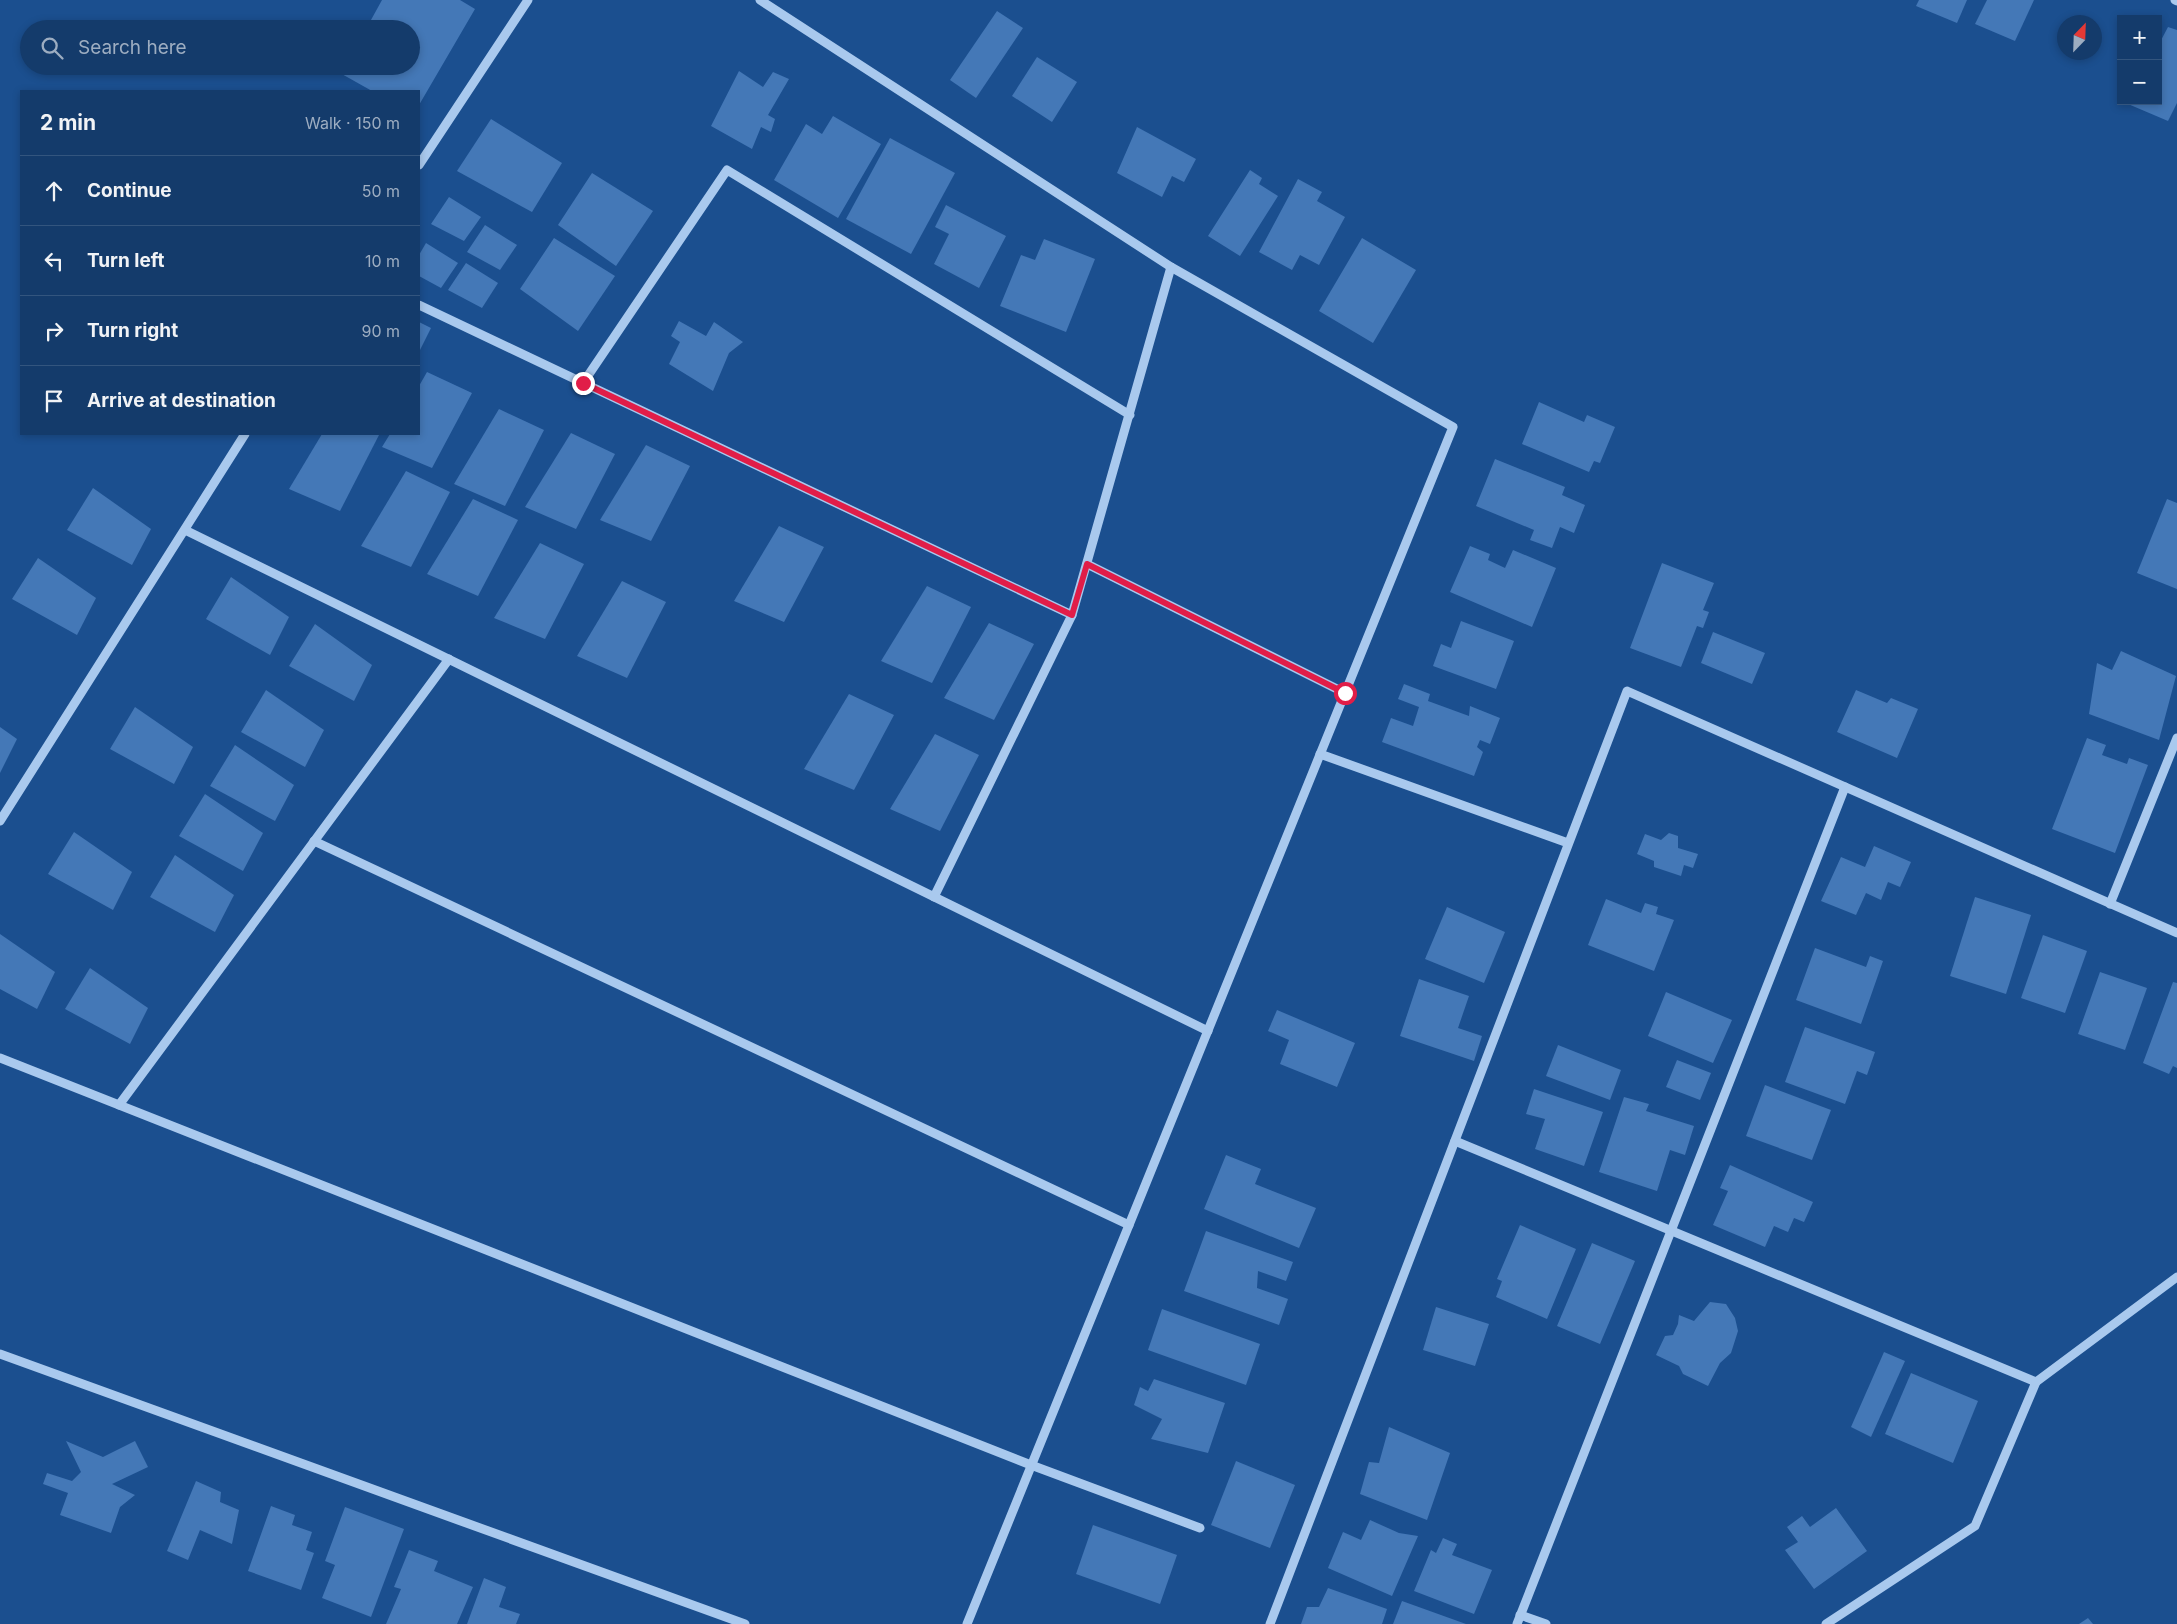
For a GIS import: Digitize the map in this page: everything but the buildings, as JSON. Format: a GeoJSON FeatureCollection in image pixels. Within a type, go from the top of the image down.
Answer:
{"type":"FeatureCollection","features":[{"type":"Feature","properties":{"kind":"street"},"geometry":{"type":"LineString","coordinates":[[420,163],[528,0]]}},
{"type":"Feature","properties":{"kind":"street"},"geometry":{"type":"LineString","coordinates":[[760,0],[1171,267],[1453,427],[967,1624]]}},
{"type":"Feature","properties":{"kind":"street"},"geometry":{"type":"LineString","coordinates":[[583,383],[727,170],[1130,415]]}},
{"type":"Feature","properties":{"kind":"street"},"geometry":{"type":"LineString","coordinates":[[934,898],[1072,615],[1171,267]]}},
{"type":"Feature","properties":{"kind":"street"},"geometry":{"type":"LineString","coordinates":[[420,305],[1072,615]]}},
{"type":"Feature","properties":{"kind":"street"},"geometry":{"type":"LineString","coordinates":[[0,821],[245,435]]}},
{"type":"Feature","properties":{"kind":"street"},"geometry":{"type":"LineString","coordinates":[[184,530],[1208,1031]]}},
{"type":"Feature","properties":{"kind":"street"},"geometry":{"type":"LineString","coordinates":[[1087,564],[1345,693]]}},
{"type":"Feature","properties":{"kind":"street"},"geometry":{"type":"LineString","coordinates":[[119,1105],[449,659]]}},
{"type":"Feature","properties":{"kind":"street"},"geometry":{"type":"LineString","coordinates":[[1270,1624],[1627,691],[2177,933]]}},
{"type":"Feature","properties":{"kind":"street"},"geometry":{"type":"LineString","coordinates":[[2110,904],[2177,738]]}},
{"type":"Feature","properties":{"kind":"street"},"geometry":{"type":"LineString","coordinates":[[1320,754],[1568,843]]}},
{"type":"Feature","properties":{"kind":"street"},"geometry":{"type":"LineString","coordinates":[[1546,1624],[1518,1620],[1845,787]]}},
{"type":"Feature","properties":{"kind":"street"},"geometry":{"type":"LineString","coordinates":[[314,841],[1129,1225]]}},
{"type":"Feature","properties":{"kind":"street"},"geometry":{"type":"LineString","coordinates":[[0,1058],[1031,1465],[1200,1528]]}},
{"type":"Feature","properties":{"kind":"street"},"geometry":{"type":"LineString","coordinates":[[1455,1141],[2036,1382]]}},
{"type":"Feature","properties":{"kind":"street"},"geometry":{"type":"LineString","coordinates":[[1826,1624],[1975,1526],[2036,1382],[2177,1277]]}},
{"type":"Feature","properties":{"kind":"street"},"geometry":{"type":"LineString","coordinates":[[0,1354],[745,1624]]}},
{"type":"Feature","properties":{"kind":"route"},"geometry":{"type":"LineString","coordinates":[[583,383],[1072,615],[1087,564],[1345,693]]}}]}
